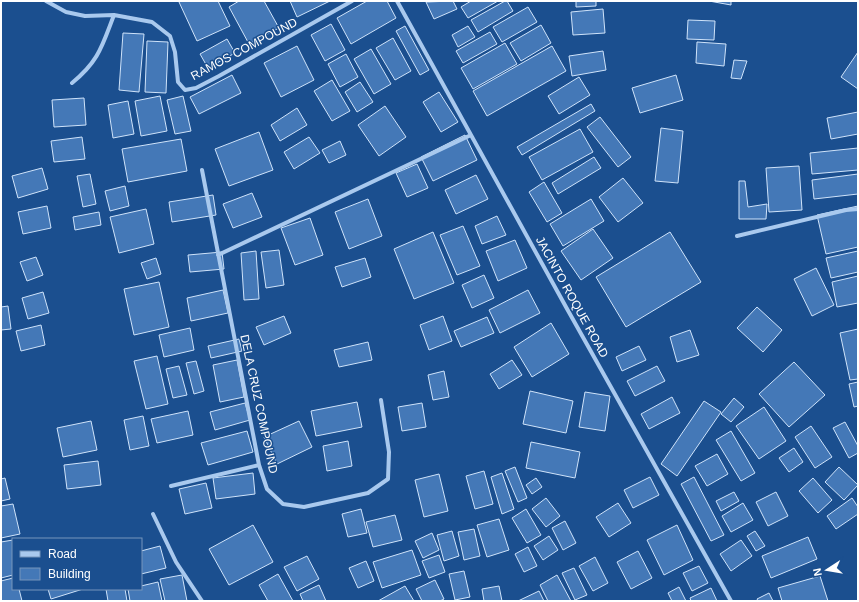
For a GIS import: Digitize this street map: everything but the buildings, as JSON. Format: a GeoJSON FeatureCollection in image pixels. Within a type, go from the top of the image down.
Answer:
{"type":"FeatureCollection","features":[{"type":"Feature","properties":{"kind":"street","name":"RAMOS COMPOUND"},"geometry":{"type":"LineString","coordinates":[[46,1],[66,12],[85,16],[114,15],[152,22],[170,36],[175,52],[178,82],[185,90],[196,88],[219,76],[352,1]]}},
{"type":"Feature","properties":{"kind":"street","name":"JACINTO ROQUE ROAD"},"geometry":{"type":"LineString","coordinates":[[397,1],[732,601]]}},
{"type":"Feature","properties":{"kind":"street"},"geometry":{"type":"LineString","coordinates":[[72,83],[83,74],[99,54],[114,15]]}},
{"type":"Feature","properties":{"kind":"street"},"geometry":{"type":"LineString","coordinates":[[218,255],[471,135]]}},
{"type":"Feature","properties":{"kind":"street","name":"DELA CRUZ COMPOUND"},"geometry":{"type":"LineString","coordinates":[[202,170],[259,465],[267,489],[283,504],[304,507],[368,493],[388,479],[389,452],[380,400]]}},
{"type":"Feature","properties":{"kind":"street"},"geometry":{"type":"LineString","coordinates":[[737,236],[846,210],[858,209]]}},
{"type":"Feature","properties":{"kind":"street"},"geometry":{"type":"LineString","coordinates":[[171,486],[259,465]]}},
{"type":"Feature","properties":{"kind":"street"},"geometry":{"type":"LineString","coordinates":[[153,514],[176,562],[202,601]]}}]}
